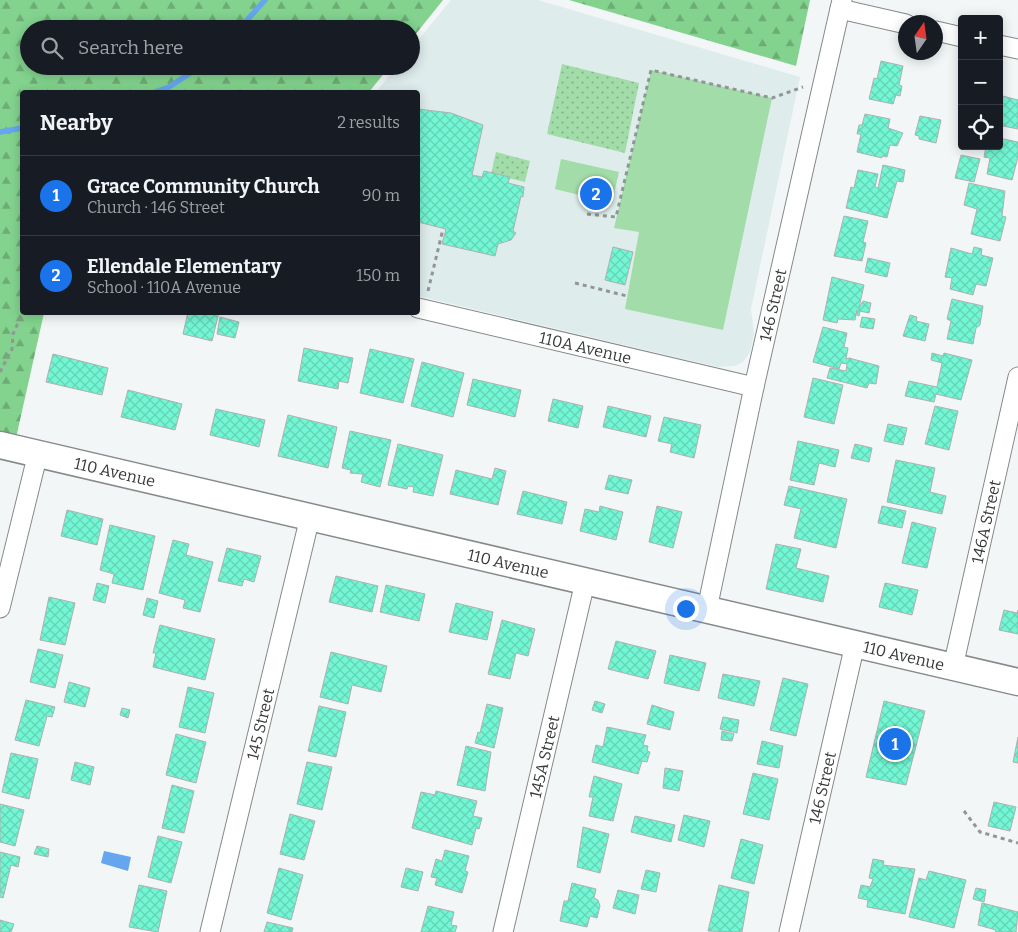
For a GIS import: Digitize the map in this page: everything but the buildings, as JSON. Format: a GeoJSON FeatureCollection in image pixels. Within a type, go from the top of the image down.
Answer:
{"type":"FeatureCollection","features":[{"type":"Feature","properties":{"kind":"street"},"geometry":{"type":"LineString","coordinates":[[841,4],[898,22]]}},
{"type":"Feature","properties":{"kind":"street","name":"146 Street"},"geometry":{"type":"LineString","coordinates":[[707,609],[754,387],[841,4]]}},
{"type":"Feature","properties":{"kind":"street"},"geometry":{"type":"LineString","coordinates":[[943,33],[958,36]]}},
{"type":"Feature","properties":{"kind":"street"},"geometry":{"type":"LineString","coordinates":[[1003,46],[1018,49]]}},
{"type":"Feature","properties":{"kind":"street","name":"110A Avenue"},"geometry":{"type":"LineString","coordinates":[[422,300],[754,387]]}},
{"type":"Feature","properties":{"kind":"street","name":"146A Street"},"geometry":{"type":"LineString","coordinates":[[954,667],[1014,418],[1018,376]]}},
{"type":"Feature","properties":{"kind":"street","name":"110 Avenue"},"geometry":{"type":"LineString","coordinates":[[0,445],[1018,682]]}},
{"type":"Feature","properties":{"kind":"street"},"geometry":{"type":"LineString","coordinates":[[0,608],[38,453]]}},
{"type":"Feature","properties":{"kind":"street","name":"145 Street"},"geometry":{"type":"LineString","coordinates":[[210,932],[310,517]]}},
{"type":"Feature","properties":{"kind":"street","name":"145A Street"},"geometry":{"type":"LineString","coordinates":[[503,932],[584,582]]}},
{"type":"Feature","properties":{"kind":"street","name":"146 Street"},"geometry":{"type":"LineString","coordinates":[[789,932],[855,644]]}},
{"type":"Feature","properties":{"kind":"path"},"geometry":{"type":"LineString","coordinates":[[587,214],[616,217],[650,70],[772,98],[804,87]]}},
{"type":"Feature","properties":{"kind":"path"},"geometry":{"type":"LineString","coordinates":[[422,300],[443,228]]}},
{"type":"Feature","properties":{"kind":"path"},"geometry":{"type":"LineString","coordinates":[[575,283],[627,296]]}},
{"type":"Feature","properties":{"kind":"path"},"geometry":{"type":"LineString","coordinates":[[0,372],[12,349],[13,334],[22,315]]}},
{"type":"Feature","properties":{"kind":"path"},"geometry":{"type":"LineString","coordinates":[[964,810],[980,832],[1018,843]]}},
{"type":"Feature","properties":{"kind":"shaded area"},"geometry":{"type":"Polygon","coordinates":[[[451,0],[538,0],[800,77],[751,309],[754,334],[750,352],[743,362],[734,366],[718,367],[420,296],[420,90],[378,90],[390,75],[420,75],[420,38],[451,0]]]}},
{"type":"Feature","properties":{"kind":"green space"},"geometry":{"type":"Polygon","coordinates":[[[0,0],[443,0],[420,29],[420,20],[20,20],[20,75],[383,75],[371,90],[20,90],[20,315],[44,315],[16,438],[0,433],[0,0]]]}},
{"type":"Feature","properties":{"kind":"green space"},"geometry":{"type":"Polygon","coordinates":[[[569,0],[810,0],[796,66],[569,0]]]}},
{"type":"Feature","properties":{"kind":"green space"},"geometry":{"type":"Polygon","coordinates":[[[562,64],[639,83],[625,153],[547,134],[562,64]]]}},
{"type":"Feature","properties":{"kind":"green space"},"geometry":{"type":"Polygon","coordinates":[[[651,70],[772,98],[723,330],[625,309],[639,232],[614,228],[651,70]]]}},
{"type":"Feature","properties":{"kind":"green space"},"geometry":{"type":"Polygon","coordinates":[[[496,152],[530,161],[525,182],[491,174],[496,152]]]}},
{"type":"Feature","properties":{"kind":"green space"},"geometry":{"type":"Polygon","coordinates":[[[561,159],[619,172],[612,203],[555,189],[561,159]]]}},
{"type":"Feature","properties":{"kind":"water"},"geometry":{"type":"Polygon","coordinates":[[[104,851],[131,857],[128,871],[101,863],[104,851]]]}},
{"type":"Feature","properties":{"kind":"waterway"},"geometry":{"type":"LineString","coordinates":[[247,20],[265,0]]}},
{"type":"Feature","properties":{"kind":"waterway"},"geometry":{"type":"LineString","coordinates":[[161,90],[169,87],[187,75]]}},
{"type":"Feature","properties":{"kind":"waterway"},"geometry":{"type":"LineString","coordinates":[[0,132],[20,128]]}},
{"type":"Feature","properties":{"kind":"place","name":"Ellendale Elementary"},"geometry":{"type":"Point","coordinates":[596,194]}},
{"type":"Feature","properties":{"kind":"place","name":"Grace Community Church"},"geometry":{"type":"Point","coordinates":[895,744]}}]}
